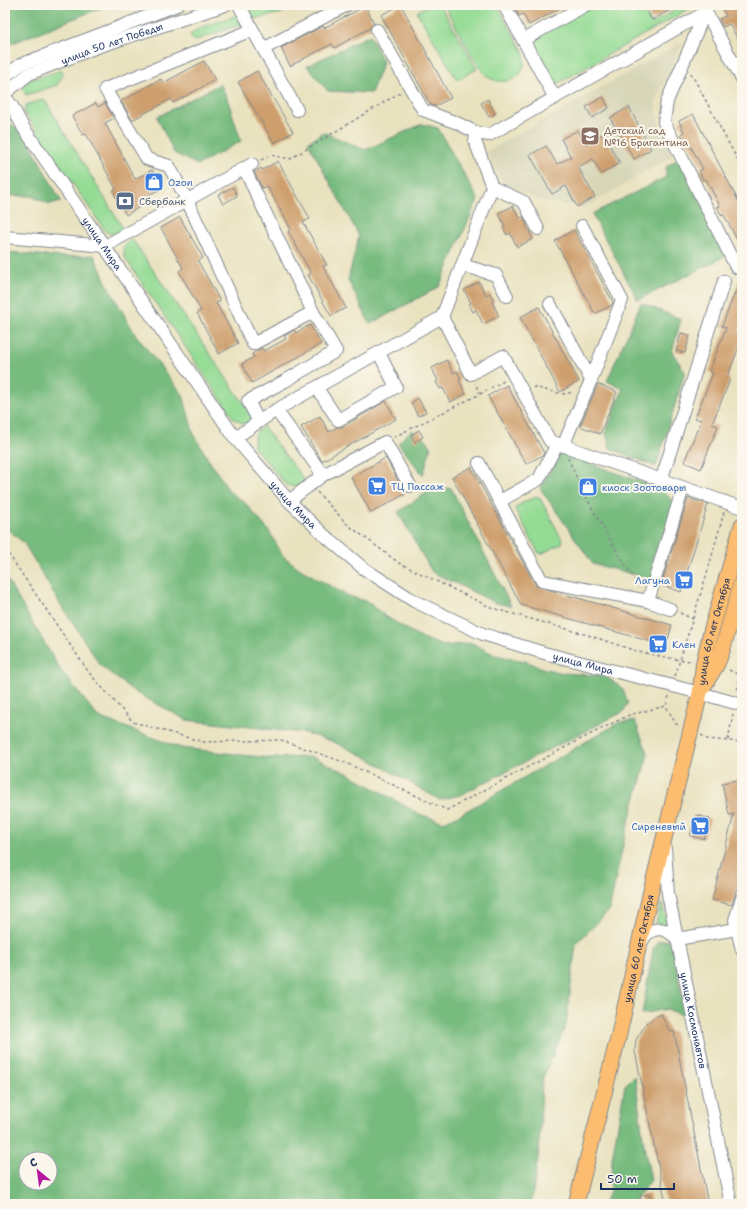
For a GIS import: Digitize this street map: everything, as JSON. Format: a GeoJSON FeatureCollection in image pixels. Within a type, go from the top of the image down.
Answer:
{"type":"FeatureCollection","features":[{"type":"Feature","properties":{"kind":"main road","name":"улица 60 лет Октября"},"geometry":{"type":"LineString","coordinates":[[710,662],[711,632],[742,525]]}},
{"type":"Feature","properties":{"kind":"main road","name":"улица 60 лет Октября"},"geometry":{"type":"LineString","coordinates":[[576,1204],[617,1041],[664,835],[700,693],[710,662],[742,581]]}},
{"type":"Feature","properties":{"kind":"street","name":"улица 50 лет Победы"},"geometry":{"type":"LineString","coordinates":[[5,76],[22,64],[177,5]]}},
{"type":"Feature","properties":{"kind":"street","name":"улица 50 лет Победы"},"geometry":{"type":"LineString","coordinates":[[5,93],[29,74],[76,55],[225,5]]}},
{"type":"Feature","properties":{"kind":"street"},"geometry":{"type":"LineString","coordinates":[[239,5],[297,110]]}},
{"type":"Feature","properties":{"kind":"street"},"geometry":{"type":"LineString","coordinates":[[263,49],[347,5]]}},
{"type":"Feature","properties":{"kind":"street"},"geometry":{"type":"LineString","coordinates":[[504,5],[555,98]]}},
{"type":"Feature","properties":{"kind":"street"},"geometry":{"type":"LineString","coordinates":[[523,40],[586,5]]}},
{"type":"Feature","properties":{"kind":"street"},"geometry":{"type":"LineString","coordinates":[[707,9],[667,101],[664,122],[736,268],[742,270]]}},
{"type":"Feature","properties":{"kind":"street"},"geometry":{"type":"LineString","coordinates":[[707,9],[742,79]]}},
{"type":"Feature","properties":{"kind":"street"},"geometry":{"type":"LineString","coordinates":[[377,30],[423,110],[457,122],[477,133],[489,135],[707,9]]}},
{"type":"Feature","properties":{"kind":"street"},"geometry":{"type":"LineString","coordinates":[[252,30],[106,89],[147,159],[169,166],[187,200],[253,344],[312,312]]}},
{"type":"Feature","properties":{"kind":"street","name":"улица Мира"},"geometry":{"type":"LineString","coordinates":[[5,97],[12,106],[23,127],[234,438],[289,501],[324,536],[363,568],[414,601],[483,634],[544,653],[738,704]]}},
{"type":"Feature","properties":{"kind":"street"},"geometry":{"type":"LineString","coordinates":[[234,438],[276,410],[442,317],[492,187],[475,141],[477,133]]}},
{"type":"Feature","properties":{"kind":"street"},"geometry":{"type":"LineString","coordinates":[[5,237],[105,246],[248,166],[312,312],[336,351],[248,401],[259,422]]}},
{"type":"Feature","properties":{"kind":"street"},"geometry":{"type":"LineString","coordinates":[[492,187],[524,202],[538,229]]}},
{"type":"Feature","properties":{"kind":"street"},"geometry":{"type":"LineString","coordinates":[[500,501],[539,479],[560,445],[589,386],[622,300],[582,226]]}},
{"type":"Feature","properties":{"kind":"street"},"geometry":{"type":"LineString","coordinates":[[462,265],[496,275],[507,296]]}},
{"type":"Feature","properties":{"kind":"street"},"geometry":{"type":"LineString","coordinates":[[661,481],[724,281]]}},
{"type":"Feature","properties":{"kind":"street"},"geometry":{"type":"LineString","coordinates":[[550,304],[589,386]]}},
{"type":"Feature","properties":{"kind":"street"},"geometry":{"type":"LineString","coordinates":[[442,317],[471,374],[503,356],[550,441],[742,508]]}},
{"type":"Feature","properties":{"kind":"street"},"geometry":{"type":"LineString","coordinates":[[317,388],[338,420],[396,387],[379,353]]}},
{"type":"Feature","properties":{"kind":"street"},"geometry":{"type":"LineString","coordinates":[[276,410],[323,475]]}},
{"type":"Feature","properties":{"kind":"street"},"geometry":{"type":"LineString","coordinates":[[289,501],[323,475],[385,442],[410,486]]}},
{"type":"Feature","properties":{"kind":"street"},"geometry":{"type":"LineString","coordinates":[[479,463],[542,581],[648,601],[670,609]]}},
{"type":"Feature","properties":{"kind":"street"},"geometry":{"type":"LineString","coordinates":[[648,601],[683,488]]}},
{"type":"Feature","properties":{"kind":"street","name":"улица Космонавтов"},"geometry":{"type":"LineString","coordinates":[[664,835],[668,894],[731,1204]]}},
{"type":"Feature","properties":{"kind":"street"},"geometry":{"type":"LineString","coordinates":[[650,895],[655,888],[661,886],[668,894]]}},
{"type":"Feature","properties":{"kind":"street"},"geometry":{"type":"LineString","coordinates":[[742,898],[735,920],[742,950]]}},
{"type":"Feature","properties":{"kind":"street"},"geometry":{"type":"LineString","coordinates":[[638,951],[645,935],[654,930],[663,929],[671,932],[677,939],[738,928]]}},
{"type":"Feature","properties":{"kind":"path"},"geometry":{"type":"LineString","coordinates":[[685,60],[742,168]]}},
{"type":"Feature","properties":{"kind":"path"},"geometry":{"type":"LineString","coordinates":[[248,166],[271,155],[290,159],[409,86]]}},
{"type":"Feature","properties":{"kind":"path"},"geometry":{"type":"LineString","coordinates":[[471,374],[480,394]]}},
{"type":"Feature","properties":{"kind":"path"},"geometry":{"type":"LineString","coordinates":[[385,442],[480,394],[515,380],[563,394],[589,386]]}},
{"type":"Feature","properties":{"kind":"path"},"geometry":{"type":"LineString","coordinates":[[560,445],[609,538],[648,601]]}},
{"type":"Feature","properties":{"kind":"path"},"geometry":{"type":"LineString","coordinates":[[310,485],[347,524],[399,563],[492,608],[588,635],[639,652],[680,660],[710,662],[741,676]]}},
{"type":"Feature","properties":{"kind":"path"},"geometry":{"type":"LineString","coordinates":[[5,549],[90,674],[133,722],[203,742],[280,740],[346,763],[447,810],[570,744],[629,715],[666,706]]}},
{"type":"Feature","properties":{"kind":"path"},"geometry":{"type":"LineString","coordinates":[[670,609],[693,619]]}},
{"type":"Feature","properties":{"kind":"path"},"geometry":{"type":"LineString","coordinates":[[728,740],[738,704],[742,669]]}},
{"type":"Feature","properties":{"kind":"shaded area","name":"Детский сад №16 Бригантина"},"geometry":{"type":"Polygon","coordinates":[[[683,42],[655,103],[659,121],[674,155],[584,208],[543,201],[505,186],[486,152],[683,42]]]}},
{"type":"Feature","properties":{"kind":"green space"},"geometry":{"type":"Polygon","coordinates":[[[5,5],[108,5],[5,46],[5,5]]]}},
{"type":"Feature","properties":{"kind":"green space"},"geometry":{"type":"Polygon","coordinates":[[[254,5],[276,5],[282,13],[253,19],[251,10],[254,5]]]}},
{"type":"Feature","properties":{"kind":"green space"},"geometry":{"type":"Polygon","coordinates":[[[428,5],[440,5],[477,69],[457,80],[417,12],[428,5]]]}},
{"type":"Feature","properties":{"kind":"green space"},"geometry":{"type":"Polygon","coordinates":[[[444,5],[497,5],[523,51],[524,65],[522,72],[514,79],[506,81],[499,81],[488,77],[477,64],[444,5]]]}},
{"type":"Feature","properties":{"kind":"green space"},"geometry":{"type":"Polygon","coordinates":[[[592,5],[641,5],[652,24],[680,7],[680,5],[693,5],[692,7],[557,84],[535,43],[536,36],[592,5]]]}},
{"type":"Feature","properties":{"kind":"green space"},"geometry":{"type":"Polygon","coordinates":[[[238,15],[242,24],[194,41],[190,35],[199,28],[238,15]]]}},
{"type":"Feature","properties":{"kind":"green space"},"geometry":{"type":"Polygon","coordinates":[[[370,35],[383,62],[371,93],[328,91],[307,66],[370,35]]]}},
{"type":"Feature","properties":{"kind":"green space"},"geometry":{"type":"Polygon","coordinates":[[[62,70],[62,77],[57,85],[26,95],[21,83],[62,70]]]}},
{"type":"Feature","properties":{"kind":"green space"},"geometry":{"type":"Polygon","coordinates":[[[220,84],[227,98],[241,141],[198,165],[174,153],[157,117],[220,84]]]}},
{"type":"Feature","properties":{"kind":"green space"},"geometry":{"type":"Polygon","coordinates":[[[44,99],[124,230],[115,235],[106,232],[24,112],[26,105],[44,99]]]}},
{"type":"Feature","properties":{"kind":"green space"},"geometry":{"type":"Polygon","coordinates":[[[5,120],[26,135],[61,201],[50,204],[31,196],[5,196],[5,120]]]}},
{"type":"Feature","properties":{"kind":"green space"},"geometry":{"type":"Polygon","coordinates":[[[422,124],[438,128],[478,199],[439,287],[370,324],[348,280],[359,236],[308,142],[323,132],[365,150],[422,124]]]}},
{"type":"Feature","properties":{"kind":"green space"},"geometry":{"type":"Polygon","coordinates":[[[679,158],[728,255],[638,300],[592,214],[666,177],[666,167],[679,158]]]}},
{"type":"Feature","properties":{"kind":"green space"},"geometry":{"type":"Polygon","coordinates":[[[132,239],[254,419],[244,424],[234,419],[125,258],[123,247],[132,239]]]}},
{"type":"Feature","properties":{"kind":"green space"},"geometry":{"type":"Polygon","coordinates":[[[5,252],[62,257],[94,255],[108,286],[135,334],[183,395],[194,435],[210,462],[230,492],[245,503],[269,531],[283,556],[300,569],[346,595],[368,602],[385,616],[420,637],[443,646],[472,643],[495,655],[525,661],[545,669],[564,673],[605,676],[623,689],[628,703],[623,712],[460,795],[440,800],[362,755],[331,741],[305,733],[186,720],[135,692],[101,666],[57,599],[24,543],[5,527],[5,252]]]}},
{"type":"Feature","properties":{"kind":"green space"},"geometry":{"type":"Polygon","coordinates":[[[641,303],[681,319],[672,352],[685,372],[656,467],[610,448],[606,432],[623,389],[607,381],[641,303]]]}},
{"type":"Feature","properties":{"kind":"green space"},"geometry":{"type":"Polygon","coordinates":[[[263,426],[305,481],[295,487],[286,485],[254,447],[254,435],[263,426]]]}},
{"type":"Feature","properties":{"kind":"green space"},"geometry":{"type":"Polygon","coordinates":[[[412,430],[427,440],[431,447],[423,475],[398,443],[412,430]]]}},
{"type":"Feature","properties":{"kind":"green space"},"geometry":{"type":"Polygon","coordinates":[[[561,453],[664,490],[676,507],[653,579],[593,564],[540,488],[561,453]]]}},
{"type":"Feature","properties":{"kind":"green space"},"geometry":{"type":"Polygon","coordinates":[[[451,488],[511,606],[496,603],[432,572],[398,512],[432,489],[451,488]]]}},
{"type":"Feature","properties":{"kind":"green space"},"geometry":{"type":"Polygon","coordinates":[[[536,496],[540,498],[563,541],[561,544],[541,554],[538,552],[515,509],[517,506],[536,496]]]}},
{"type":"Feature","properties":{"kind":"green space"},"geometry":{"type":"Polygon","coordinates":[[[5,576],[59,668],[98,717],[181,748],[269,758],[312,757],[351,775],[419,814],[444,822],[461,814],[620,722],[635,721],[648,754],[625,835],[609,911],[576,944],[566,1025],[542,1080],[539,1151],[531,1204],[5,1204],[5,576]]]}},
{"type":"Feature","properties":{"kind":"green space"},"geometry":{"type":"Polygon","coordinates":[[[661,903],[668,925],[656,924],[661,903]]]}},
{"type":"Feature","properties":{"kind":"green space"},"geometry":{"type":"Polygon","coordinates":[[[668,940],[673,945],[685,1016],[667,1009],[642,1014],[653,949],[658,941],[668,940]]]}},
{"type":"Feature","properties":{"kind":"green space"},"geometry":{"type":"Polygon","coordinates":[[[635,1076],[644,1146],[651,1180],[635,1201],[636,1204],[603,1204],[610,1192],[612,1158],[625,1085],[635,1076]]]}},
{"type":"Feature","properties":{"kind":"building"},"geometry":{"type":"Polygon","coordinates":[[[401,5],[451,98],[435,106],[430,104],[381,15],[401,5]]]}},
{"type":"Feature","properties":{"kind":"building"},"geometry":{"type":"Polygon","coordinates":[[[513,5],[566,5],[529,25],[523,14],[519,16],[513,5]]]}},
{"type":"Feature","properties":{"kind":"building"},"geometry":{"type":"Polygon","coordinates":[[[643,5],[679,5],[652,20],[643,5]]]}},
{"type":"Feature","properties":{"kind":"building"},"geometry":{"type":"Polygon","coordinates":[[[720,5],[742,5],[742,48],[730,24],[723,27],[719,19],[726,16],[720,5]]]}},
{"type":"Feature","properties":{"kind":"building"},"geometry":{"type":"Polygon","coordinates":[[[365,6],[374,23],[370,28],[334,48],[332,44],[290,66],[281,48],[323,26],[324,28],[365,6]]]}},
{"type":"Feature","properties":{"kind":"building"},"geometry":{"type":"Polygon","coordinates":[[[204,61],[215,80],[173,103],[171,99],[132,120],[121,101],[161,79],[163,83],[204,61]]]}},
{"type":"Feature","properties":{"kind":"building"},"geometry":{"type":"Polygon","coordinates":[[[257,71],[293,132],[274,143],[238,82],[257,71]]]}},
{"type":"Feature","properties":{"kind":"building"},"geometry":{"type":"Polygon","coordinates":[[[603,97],[609,108],[592,118],[586,107],[603,97]]]}},
{"type":"Feature","properties":{"kind":"building"},"geometry":{"type":"Polygon","coordinates":[[[488,99],[495,114],[489,117],[481,103],[488,99]]]}},
{"type":"Feature","properties":{"kind":"building"},"geometry":{"type":"Polygon","coordinates":[[[96,103],[98,107],[105,103],[114,118],[105,123],[135,179],[152,170],[162,188],[147,196],[150,201],[126,215],[113,191],[116,189],[86,134],[83,135],[72,116],[96,103]]]}},
{"type":"Feature","properties":{"kind":"building"},"geometry":{"type":"Polygon","coordinates":[[[629,107],[651,149],[634,159],[610,118],[629,107]]]}},
{"type":"Feature","properties":{"kind":"building"},"geometry":{"type":"Polygon","coordinates":[[[693,114],[742,208],[742,249],[724,215],[722,216],[717,207],[720,206],[706,179],[703,180],[699,171],[703,169],[689,143],[687,144],[681,134],[684,132],[679,121],[693,114]]]}},
{"type":"Feature","properties":{"kind":"building"},"geometry":{"type":"Polygon","coordinates":[[[578,130],[586,144],[603,134],[620,163],[601,174],[593,159],[578,167],[595,197],[577,207],[566,186],[552,194],[530,155],[546,146],[557,164],[571,157],[561,139],[578,130]]]}},
{"type":"Feature","properties":{"kind":"building"},"geometry":{"type":"Polygon","coordinates":[[[278,161],[310,219],[303,222],[327,265],[323,266],[346,308],[331,316],[308,275],[311,273],[288,231],[291,229],[267,186],[262,188],[254,172],[261,168],[262,170],[278,161]]]}},
{"type":"Feature","properties":{"kind":"building"},"geometry":{"type":"Polygon","coordinates":[[[233,187],[237,196],[223,204],[218,195],[233,187]]]}},
{"type":"Feature","properties":{"kind":"building"},"geometry":{"type":"Polygon","coordinates":[[[513,206],[520,218],[523,217],[533,239],[517,247],[510,233],[507,235],[503,227],[505,226],[498,213],[513,206]]]}},
{"type":"Feature","properties":{"kind":"building"},"geometry":{"type":"Polygon","coordinates":[[[180,217],[203,258],[198,261],[220,301],[216,303],[238,343],[219,354],[197,313],[201,311],[179,271],[183,268],[161,228],[180,217]]]}},
{"type":"Feature","properties":{"kind":"building"},"geometry":{"type":"Polygon","coordinates":[[[574,230],[613,302],[612,305],[595,314],[555,241],[574,230]]]}},
{"type":"Feature","properties":{"kind":"building"},"geometry":{"type":"Polygon","coordinates":[[[741,277],[742,326],[739,332],[742,333],[742,339],[727,378],[730,380],[712,424],[718,426],[701,469],[684,462],[701,420],[695,418],[713,373],[709,372],[726,328],[722,326],[741,277]]]}},
{"type":"Feature","properties":{"kind":"building"},"geometry":{"type":"Polygon","coordinates":[[[479,282],[486,295],[490,293],[494,301],[492,302],[499,316],[483,324],[476,310],[473,312],[469,304],[471,303],[464,290],[479,282]]]}},
{"type":"Feature","properties":{"kind":"building"},"geometry":{"type":"Polygon","coordinates":[[[539,307],[579,381],[560,392],[520,317],[539,307]]]}},
{"type":"Feature","properties":{"kind":"building"},"geometry":{"type":"Polygon","coordinates":[[[310,325],[321,344],[252,383],[242,364],[254,357],[252,354],[262,348],[264,351],[286,339],[284,336],[294,330],[296,333],[310,325]]]}},
{"type":"Feature","properties":{"kind":"building"},"geometry":{"type":"Polygon","coordinates":[[[681,333],[690,335],[685,353],[676,351],[681,333]]]}},
{"type":"Feature","properties":{"kind":"building"},"geometry":{"type":"Polygon","coordinates":[[[447,360],[453,373],[457,371],[461,379],[459,380],[466,394],[450,402],[443,388],[440,389],[436,382],[438,381],[432,368],[447,360]]]}},
{"type":"Feature","properties":{"kind":"building"},"geometry":{"type":"Polygon","coordinates":[[[598,384],[617,392],[600,434],[580,426],[598,384]]]}},
{"type":"Feature","properties":{"kind":"building"},"geometry":{"type":"Polygon","coordinates":[[[507,385],[544,453],[526,464],[488,396],[507,385]]]}},
{"type":"Feature","properties":{"kind":"building"},"geometry":{"type":"Polygon","coordinates":[[[418,398],[426,412],[418,416],[411,403],[418,398]]]}},
{"type":"Feature","properties":{"kind":"building"},"geometry":{"type":"Polygon","coordinates":[[[386,401],[396,419],[322,461],[301,427],[320,416],[329,432],[337,427],[342,427],[386,401]]]}},
{"type":"Feature","properties":{"kind":"building"},"geometry":{"type":"Polygon","coordinates":[[[419,430],[423,437],[415,442],[411,435],[419,430]]]}},
{"type":"Feature","properties":{"kind":"building"},"geometry":{"type":"Polygon","coordinates":[[[386,458],[405,494],[371,513],[351,477],[386,458]]]}},
{"type":"Feature","properties":{"kind":"building"},"geometry":{"type":"Polygon","coordinates":[[[471,467],[536,586],[672,625],[666,646],[521,605],[452,477],[471,467]]]}},
{"type":"Feature","properties":{"kind":"building"},"geometry":{"type":"Polygon","coordinates":[[[688,498],[708,504],[681,592],[661,585],[688,498]]]}},
{"type":"Feature","properties":{"kind":"building"},"geometry":{"type":"Polygon","coordinates":[[[742,779],[742,870],[732,905],[712,900],[734,814],[729,815],[722,783],[742,779]]]}},
{"type":"Feature","properties":{"kind":"building"},"geometry":{"type":"Polygon","coordinates":[[[696,815],[710,819],[704,839],[690,836],[696,815]]]}},
{"type":"Feature","properties":{"kind":"building"},"geometry":{"type":"Polygon","coordinates":[[[661,1014],[670,1032],[674,1031],[708,1204],[666,1204],[635,1051],[636,1040],[645,1025],[653,1018],[661,1014]]]}},
{"type":"Feature","properties":{"kind":"building"},"geometry":{"type":"Polygon","coordinates":[[[649,1194],[651,1204],[642,1204],[640,1196],[649,1194]]]}},
{"type":"Feature","properties":{"kind":"place","name":"Детский сад №16 Бригантина"},"geometry":{"type":"Point","coordinates":[590,136]}},
{"type":"Feature","properties":{"kind":"place","name":"Ozon"},"geometry":{"type":"Point","coordinates":[154,182]}},
{"type":"Feature","properties":{"kind":"place","name":"Сбербанк"},"geometry":{"type":"Point","coordinates":[125,201]}},
{"type":"Feature","properties":{"kind":"place","name":"ТЦ Пассаж"},"geometry":{"type":"Point","coordinates":[377,486]}},
{"type":"Feature","properties":{"kind":"place","name":"киоск Зоотовары"},"geometry":{"type":"Point","coordinates":[588,487]}},
{"type":"Feature","properties":{"kind":"place","name":"Лагуна"},"geometry":{"type":"Point","coordinates":[684,580]}},
{"type":"Feature","properties":{"kind":"place","name":"Клен"},"geometry":{"type":"Point","coordinates":[658,644]}},
{"type":"Feature","properties":{"kind":"place","name":"Сиреневый"},"geometry":{"type":"Point","coordinates":[700,826]}}]}
